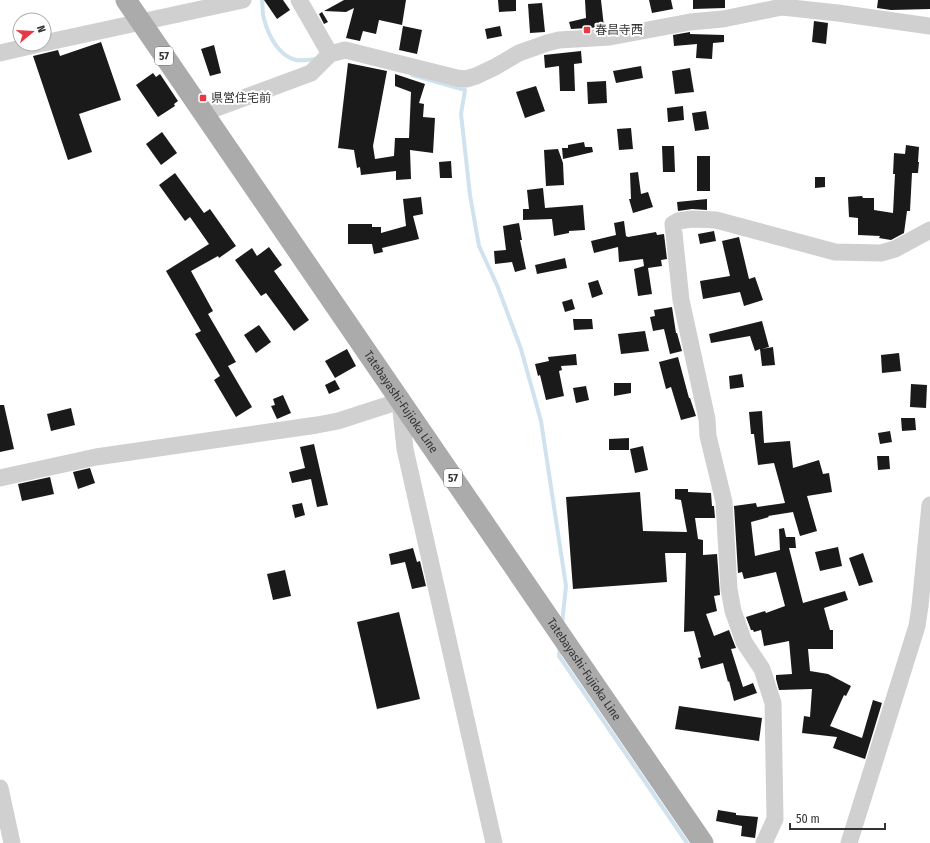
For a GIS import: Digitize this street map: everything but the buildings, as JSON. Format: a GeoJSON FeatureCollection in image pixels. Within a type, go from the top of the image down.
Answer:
{"type":"FeatureCollection","features":[{"type":"Feature","properties":{"kind":"main road","name":"Tatebayashi-Fujioka Line"},"geometry":{"type":"LineString","coordinates":[[126,0],[704,843]]}},
{"type":"Feature","properties":{"kind":"street"},"geometry":{"type":"LineString","coordinates":[[52,41],[243,0]]}},
{"type":"Feature","properties":{"kind":"street"},"geometry":{"type":"LineString","coordinates":[[299,0],[330,54]]}},
{"type":"Feature","properties":{"kind":"street"},"geometry":{"type":"LineString","coordinates":[[203,112],[311,73],[330,54],[345,50],[451,77],[466,79],[495,67],[520,53],[559,40],[610,37],[690,22],[723,19],[782,7],[930,26]]}},
{"type":"Feature","properties":{"kind":"street"},"geometry":{"type":"LineString","coordinates":[[0,53],[12,50]]}},
{"type":"Feature","properties":{"kind":"street"},"geometry":{"type":"LineString","coordinates":[[764,843],[775,819],[773,703],[762,669],[744,642],[733,611],[729,589],[724,502],[708,436],[707,419],[680,295],[672,224],[678,221],[692,219],[716,220],[835,252],[881,253],[895,250],[929,232]]}},
{"type":"Feature","properties":{"kind":"street"},"geometry":{"type":"LineString","coordinates":[[0,478],[96,457],[338,421],[400,401],[405,449],[494,843]]}},
{"type":"Feature","properties":{"kind":"street"},"geometry":{"type":"LineString","coordinates":[[849,843],[917,626],[930,505]]}},
{"type":"Feature","properties":{"kind":"street"},"geometry":{"type":"LineString","coordinates":[[0,788],[12,843]]}},
{"type":"Feature","properties":{"kind":"waterway"},"geometry":{"type":"LineString","coordinates":[[262,0],[263,14],[266,25],[271,38],[279,49],[290,58],[296,60],[318,59]]}},
{"type":"Feature","properties":{"kind":"waterway"},"geometry":{"type":"LineString","coordinates":[[412,75],[465,90],[461,114],[470,195],[479,246],[497,285],[521,349],[541,421],[566,586],[562,624]]}},
{"type":"Feature","properties":{"kind":"waterway"},"geometry":{"type":"LineString","coordinates":[[560,647],[559,656],[687,843]]}},
{"type":"Feature","properties":{"kind":"place","name":"春昌寺西"},"geometry":{"type":"Point","coordinates":[587,30]}},
{"type":"Feature","properties":{"kind":"place","name":"県営住宅前"},"geometry":{"type":"Point","coordinates":[203,98]}}]}
